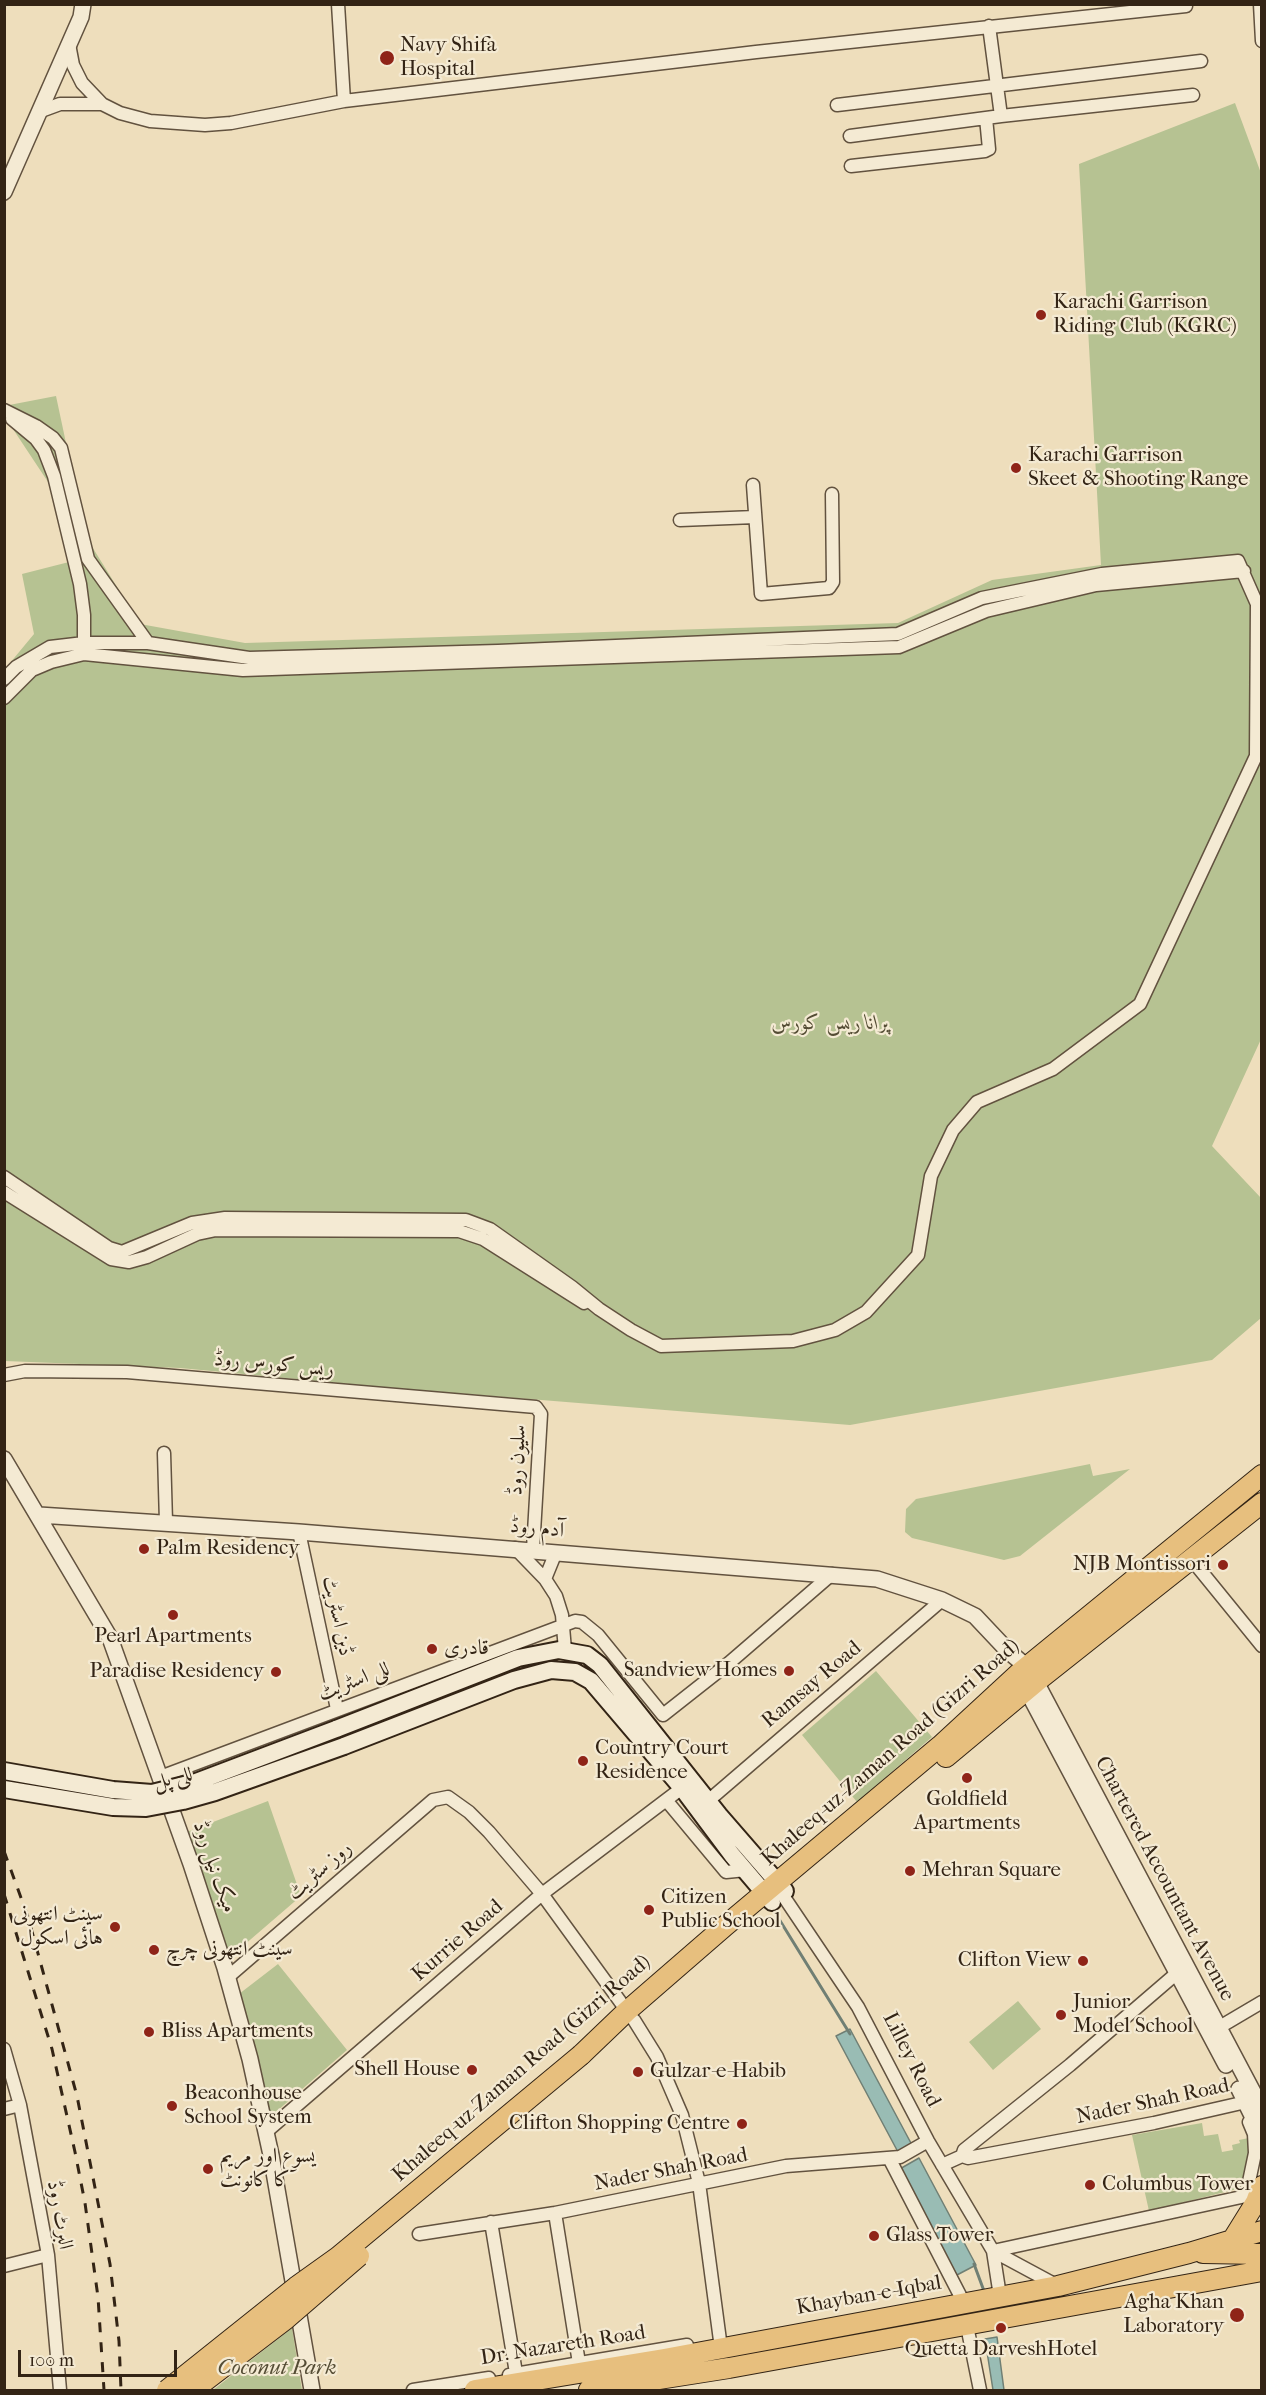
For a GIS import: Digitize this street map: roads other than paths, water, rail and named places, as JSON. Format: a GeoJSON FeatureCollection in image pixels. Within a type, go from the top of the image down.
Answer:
{"type":"FeatureCollection","features":[{"type":"Feature","properties":{"kind":"main road","name":"Khaleeq-uz-Zaman Road (Gizri Road)"},"geometry":{"type":"LineString","coordinates":[[193,2391],[286,2319],[589,2054],[630,2015],[1262,1475]]}},
{"type":"Feature","properties":{"kind":"main road","name":"Khaleeq-uz-Zaman Road (Gizri Road)"},"geometry":{"type":"LineString","coordinates":[[776,1892],[794,1870],[940,1746],[1027,1678],[1192,1560],[1262,1503]]}},
{"type":"Feature","properties":{"kind":"main road"},"geometry":{"type":"LineString","coordinates":[[565,1650],[587,1655],[600,1665],[708,1801],[751,1864],[794,1870]]}},
{"type":"Feature","properties":{"kind":"main road","name":"للی پل"},"geometry":{"type":"LineString","coordinates":[[4,1771],[113,1790],[152,1793],[196,1782],[518,1659],[565,1650]]}},
{"type":"Feature","properties":{"kind":"main road","name":"للی پل"},"geometry":{"type":"LineString","coordinates":[[4,1790],[113,1807],[146,1808],[183,1801],[215,1792],[344,1746],[514,1680],[542,1672],[566,1670]]}},
{"type":"Feature","properties":{"kind":"main road","name":"Lilley Road"},"geometry":{"type":"LineString","coordinates":[[566,1670],[591,1681],[682,1788],[776,1892]]}},
{"type":"Feature","properties":{"kind":"main road","name":"Khaleeq-uz-Zaman Road (Gizri Road)"},"geometry":{"type":"LineString","coordinates":[[167,2391],[296,2287],[338,2257],[589,2054]]}},
{"type":"Feature","properties":{"kind":"main road"},"geometry":{"type":"LineString","coordinates":[[1233,2239],[1256,2202],[1256,2191]]}},
{"type":"Feature","properties":{"kind":"main road","name":"Khayban-e-Iqbal"},"geometry":{"type":"LineString","coordinates":[[478,2390],[720,2344],[1058,2286],[1189,2253],[1262,2231]]}},
{"type":"Feature","properties":{"kind":"main road"},"geometry":{"type":"LineString","coordinates":[[1189,2253],[1262,2254]]}},
{"type":"Feature","properties":{"kind":"main road"},"geometry":{"type":"LineString","coordinates":[[590,2390],[641,2386],[1257,2274]]}},
{"type":"Feature","properties":{"kind":"street"},"geometry":{"type":"LineString","coordinates":[[4,192],[81,17],[83,4]]}},
{"type":"Feature","properties":{"kind":"street"},"geometry":{"type":"LineString","coordinates":[[338,4],[344,101]]}},
{"type":"Feature","properties":{"kind":"street"},"geometry":{"type":"LineString","coordinates":[[69,44],[73,65],[82,83],[102,104],[150,121],[205,125],[231,123],[344,101],[989,26],[1186,6]]}},
{"type":"Feature","properties":{"kind":"street"},"geometry":{"type":"LineString","coordinates":[[1261,9],[1262,41]]}},
{"type":"Feature","properties":{"kind":"street"},"geometry":{"type":"LineString","coordinates":[[989,26],[1001,116]]}},
{"type":"Feature","properties":{"kind":"street"},"geometry":{"type":"LineString","coordinates":[[837,105],[1201,61]]}},
{"type":"Feature","properties":{"kind":"street"},"geometry":{"type":"LineString","coordinates":[[850,136],[1001,116],[1193,95]]}},
{"type":"Feature","properties":{"kind":"street"},"geometry":{"type":"LineString","coordinates":[[41,111],[60,104],[102,104]]}},
{"type":"Feature","properties":{"kind":"street"},"geometry":{"type":"LineString","coordinates":[[851,166],[985,151],[989,149],[986,118]]}},
{"type":"Feature","properties":{"kind":"street"},"geometry":{"type":"LineString","coordinates":[[4,411],[36,426],[61,447],[88,559],[148,643]]}},
{"type":"Feature","properties":{"kind":"street"},"geometry":{"type":"LineString","coordinates":[[4,411],[36,439],[44,450],[54,476],[80,584],[84,615],[84,648]]}},
{"type":"Feature","properties":{"kind":"street"},"geometry":{"type":"LineString","coordinates":[[753,485],[761,594],[829,588],[833,582],[832,494]]}},
{"type":"Feature","properties":{"kind":"street"},"geometry":{"type":"LineString","coordinates":[[680,520],[754,517]]}},
{"type":"Feature","properties":{"kind":"street"},"geometry":{"type":"LineString","coordinates":[[4,679],[15,667],[50,647],[84,648],[148,643],[249,658],[898,634],[982,598],[1102,574],[1238,561],[1257,604],[1256,756],[1140,1004],[1053,1069],[977,1102],[953,1130],[931,1176],[918,1255],[866,1312],[835,1330],[793,1341],[661,1346],[599,1309],[490,1229],[466,1220],[225,1218],[192,1223],[122,1252],[109,1248],[4,1177]]}},
{"type":"Feature","properties":{"kind":"street"},"geometry":{"type":"LineString","coordinates":[[4,698],[32,670],[84,648],[243,670],[899,647],[986,611],[1096,585],[1244,571]]}},
{"type":"Feature","properties":{"kind":"street"},"geometry":{"type":"LineString","coordinates":[[4,1192],[111,1259],[129,1262],[147,1257],[197,1234],[216,1230],[459,1231],[483,1239],[578,1301],[599,1309]]}},
{"type":"Feature","properties":{"kind":"street","name":"ریس کورس روڈ"},"geometry":{"type":"LineString","coordinates":[[4,1375],[26,1371],[127,1372],[436,1397],[539,1409]]}},
{"type":"Feature","properties":{"kind":"street","name":"سلیون روڈ"},"geometry":{"type":"LineString","coordinates":[[533,1550],[541,1414],[539,1409]]}},
{"type":"Feature","properties":{"kind":"street"},"geometry":{"type":"LineString","coordinates":[[164,1453],[166,1522]]}},
{"type":"Feature","properties":{"kind":"street","name":"میک نیل روڈ"},"geometry":{"type":"LineString","coordinates":[[4,1459],[110,1638],[191,1864],[228,1977],[250,2059],[266,2132],[312,2391]]}},
{"type":"Feature","properties":{"kind":"street","name":"آدم روڈ"},"geometry":{"type":"LineString","coordinates":[[39,1515],[166,1522],[515,1548],[877,1579],[942,1600],[975,1616],[1008,1651],[1027,1678]]}},
{"type":"Feature","properties":{"kind":"street","name":"ڈین اسٹریٹ"},"geometry":{"type":"LineString","coordinates":[[299,1532],[337,1709]]}},
{"type":"Feature","properties":{"kind":"street"},"geometry":{"type":"LineString","coordinates":[[515,1548],[545,1579],[558,1601],[565,1650]]}},
{"type":"Feature","properties":{"kind":"street"},"geometry":{"type":"LineString","coordinates":[[545,1579],[556,1552]]}},
{"type":"Feature","properties":{"kind":"street"},"geometry":{"type":"LineString","coordinates":[[1192,1560],[1262,1646]]}},
{"type":"Feature","properties":{"kind":"street"},"geometry":{"type":"LineString","coordinates":[[562,1625],[582,1622],[589,1626],[663,1715],[729,1663],[832,1574]]}},
{"type":"Feature","properties":{"kind":"street","name":"Ramsay Road"},"geometry":{"type":"LineString","coordinates":[[708,1801],[942,1600]]}},
{"type":"Feature","properties":{"kind":"street","name":"للی اسٹریٹ"},"geometry":{"type":"LineString","coordinates":[[160,1777],[562,1625]]}},
{"type":"Feature","properties":{"kind":"street","name":"Chartered Accountant Avenue"},"geometry":{"type":"LineString","coordinates":[[1027,1678],[1085,1799],[1177,1973],[1251,2103]]}},
{"type":"Feature","properties":{"kind":"street","name":"Chartered Accountant Avenue"},"geometry":{"type":"LineString","coordinates":[[1027,1678],[1218,2028],[1251,2103]]}},
{"type":"Feature","properties":{"kind":"street","name":"Kurrie Road"},"geometry":{"type":"LineString","coordinates":[[266,2132],[542,1894],[682,1788]]}},
{"type":"Feature","properties":{"kind":"street","name":"روز سٹریٹ"},"geometry":{"type":"LineString","coordinates":[[228,1977],[439,1797],[448,1797],[469,1812],[542,1894]]}},
{"type":"Feature","properties":{"kind":"street"},"geometry":{"type":"LineString","coordinates":[[666,1800],[726,1872],[751,1864]]}},
{"type":"Feature","properties":{"kind":"street","name":"Lilley Road"},"geometry":{"type":"LineString","coordinates":[[776,1892],[858,2007],[928,2141],[993,2251],[1000,2296]]}},
{"type":"Feature","properties":{"kind":"street"},"geometry":{"type":"LineString","coordinates":[[542,1894],[630,2015],[657,2057],[682,2115],[699,2183],[720,2344]]}},
{"type":"Feature","properties":{"kind":"street"},"geometry":{"type":"LineString","coordinates":[[942,2165],[962,2156],[964,2150],[1070,2065],[1177,1973]]}},
{"type":"Feature","properties":{"kind":"street"},"geometry":{"type":"LineString","coordinates":[[1218,2028],[1262,2002]]}},
{"type":"Feature","properties":{"kind":"street","name":"البرٹ روڈ"},"geometry":{"type":"LineString","coordinates":[[4,2049],[20,2105],[48,2255],[60,2391]]}},
{"type":"Feature","properties":{"kind":"street"},"geometry":{"type":"LineString","coordinates":[[1251,2103],[1262,2136]]}},
{"type":"Feature","properties":{"kind":"street"},"geometry":{"type":"LineString","coordinates":[[993,2251],[1256,2191],[1251,2103]]}},
{"type":"Feature","properties":{"kind":"street","name":"Nader Shah Road"},"geometry":{"type":"LineString","coordinates":[[962,2156],[968,2158],[1251,2103]]}},
{"type":"Feature","properties":{"kind":"street"},"geometry":{"type":"LineString","coordinates":[[4,2109],[20,2105]]}},
{"type":"Feature","properties":{"kind":"street","name":"Nader Shah Road"},"geometry":{"type":"LineString","coordinates":[[418,2234],[555,2213],[786,2166],[900,2157],[928,2141]]}},
{"type":"Feature","properties":{"kind":"street"},"geometry":{"type":"LineString","coordinates":[[890,2158],[964,2303]]}},
{"type":"Feature","properties":{"kind":"street"},"geometry":{"type":"LineString","coordinates":[[555,2213],[579,2363]]}},
{"type":"Feature","properties":{"kind":"street"},"geometry":{"type":"LineString","coordinates":[[491,2222],[516,2373]]}},
{"type":"Feature","properties":{"kind":"street"},"geometry":{"type":"LineString","coordinates":[[993,2251],[1058,2286]]}},
{"type":"Feature","properties":{"kind":"street"},"geometry":{"type":"LineString","coordinates":[[4,2266],[48,2255]]}},
{"type":"Feature","properties":{"kind":"street"},"geometry":{"type":"LineString","coordinates":[[967,2326],[980,2391]]}},
{"type":"Feature","properties":{"kind":"street","name":"Dr. Nazareth Road"},"geometry":{"type":"LineString","coordinates":[[413,2391],[579,2363],[720,2344]]}},
{"type":"Feature","properties":{"kind":"water"},"geometry":{"type":"Polygon","coordinates":[[[850,2029],[912,2145],[898,2152],[836,2036],[850,2029]]]}},
{"type":"Feature","properties":{"kind":"water"},"geometry":{"type":"Polygon","coordinates":[[[919,2158],[976,2265],[955,2276],[898,2170],[919,2158]]]}},
{"type":"Feature","properties":{"kind":"water"},"geometry":{"type":"Polygon","coordinates":[[[997,2337],[1004,2390],[993,2390],[985,2339],[997,2337]]]}},
{"type":"Feature","properties":{"kind":"waterway"},"geometry":{"type":"LineString","coordinates":[[779,1919],[850,2034]]}},
{"type":"Feature","properties":{"kind":"waterway"},"geometry":{"type":"LineString","coordinates":[[974,2264],[984,2291]]}},
{"type":"Feature","properties":{"kind":"railway"},"geometry":{"type":"LineString","coordinates":[[4,1851],[28,1917],[77,2096],[110,2264],[119,2341],[121,2390]]}},
{"type":"Feature","properties":{"kind":"railway"},"geometry":{"type":"LineString","coordinates":[[4,1894],[52,2049],[75,2152],[85,2203],[98,2297],[104,2390]]}},
{"type":"Feature","properties":{"kind":"place","name":"Navy Shifa Hospital"},"geometry":{"type":"Point","coordinates":[387,58]}},
{"type":"Feature","properties":{"kind":"place","name":"Karachi Garrison Riding Club (KGRC)"},"geometry":{"type":"Point","coordinates":[1041,315]}},
{"type":"Feature","properties":{"kind":"place","name":"Karachi Garrison Skeet & Shooting Range"},"geometry":{"type":"Point","coordinates":[1016,468]}},
{"type":"Feature","properties":{"kind":"place","name":"Palm Residency"},"geometry":{"type":"Point","coordinates":[144,1549]}},
{"type":"Feature","properties":{"kind":"place","name":"NJB Montissori"},"geometry":{"type":"Point","coordinates":[1223,1565]}},
{"type":"Feature","properties":{"kind":"place","name":"Pearl Apartments"},"geometry":{"type":"Point","coordinates":[173,1615]}},
{"type":"Feature","properties":{"kind":"place","name":"قادری"},"geometry":{"type":"Point","coordinates":[432,1649]}},
{"type":"Feature","properties":{"kind":"place","name":"Sandview Homes"},"geometry":{"type":"Point","coordinates":[789,1671]}},
{"type":"Feature","properties":{"kind":"place","name":"Paradise Residency"},"geometry":{"type":"Point","coordinates":[276,1672]}},
{"type":"Feature","properties":{"kind":"place","name":"Country Court Residence"},"geometry":{"type":"Point","coordinates":[583,1761]}},
{"type":"Feature","properties":{"kind":"place","name":"Goldfield Apartments"},"geometry":{"type":"Point","coordinates":[967,1778]}},
{"type":"Feature","properties":{"kind":"place","name":"Mehran Square"},"geometry":{"type":"Point","coordinates":[910,1871]}},
{"type":"Feature","properties":{"kind":"place","name":"Citizen Public School"},"geometry":{"type":"Point","coordinates":[649,1910]}},
{"type":"Feature","properties":{"kind":"place","name":"سینٹ انتھونی ہائی اسکول"},"geometry":{"type":"Point","coordinates":[115,1927]}},
{"type":"Feature","properties":{"kind":"place","name":"سینٹ انتھونی چرچ"},"geometry":{"type":"Point","coordinates":[154,1950]}},
{"type":"Feature","properties":{"kind":"place","name":"Clifton View"},"geometry":{"type":"Point","coordinates":[1083,1961]}},
{"type":"Feature","properties":{"kind":"place","name":"Junior Model School"},"geometry":{"type":"Point","coordinates":[1061,2015]}},
{"type":"Feature","properties":{"kind":"place","name":"Bliss Apartments"},"geometry":{"type":"Point","coordinates":[149,2032]}},
{"type":"Feature","properties":{"kind":"place","name":"Shell House"},"geometry":{"type":"Point","coordinates":[472,2070]}},
{"type":"Feature","properties":{"kind":"place","name":"Gulzar-e-Habib"},"geometry":{"type":"Point","coordinates":[638,2072]}},
{"type":"Feature","properties":{"kind":"place","name":"Beaconhouse School System"},"geometry":{"type":"Point","coordinates":[172,2106]}},
{"type":"Feature","properties":{"kind":"place","name":"Clifton Shopping Centre"},"geometry":{"type":"Point","coordinates":[742,2124]}},
{"type":"Feature","properties":{"kind":"place","name":"یسوع اور مریم کا کانونٹ"},"geometry":{"type":"Point","coordinates":[208,2169]}},
{"type":"Feature","properties":{"kind":"place","name":"Columbus Tower"},"geometry":{"type":"Point","coordinates":[1090,2185]}},
{"type":"Feature","properties":{"kind":"place","name":"Glass Tower"},"geometry":{"type":"Point","coordinates":[874,2236]}},
{"type":"Feature","properties":{"kind":"place","name":"Agha Khan Laboratory"},"geometry":{"type":"Point","coordinates":[1237,2315]}},
{"type":"Feature","properties":{"kind":"place","name":"Quetta DarveshHotel"},"geometry":{"type":"Point","coordinates":[1001,2328]}},
{"type":"Feature","properties":{"kind":"park label","name":"پرانا ریس کورس"},"geometry":{"type":"Point","coordinates":[830,1024]}},
{"type":"Feature","properties":{"kind":"park label","name":"Coconut Park"},"geometry":{"type":"Point","coordinates":[277,2369]}}]}
